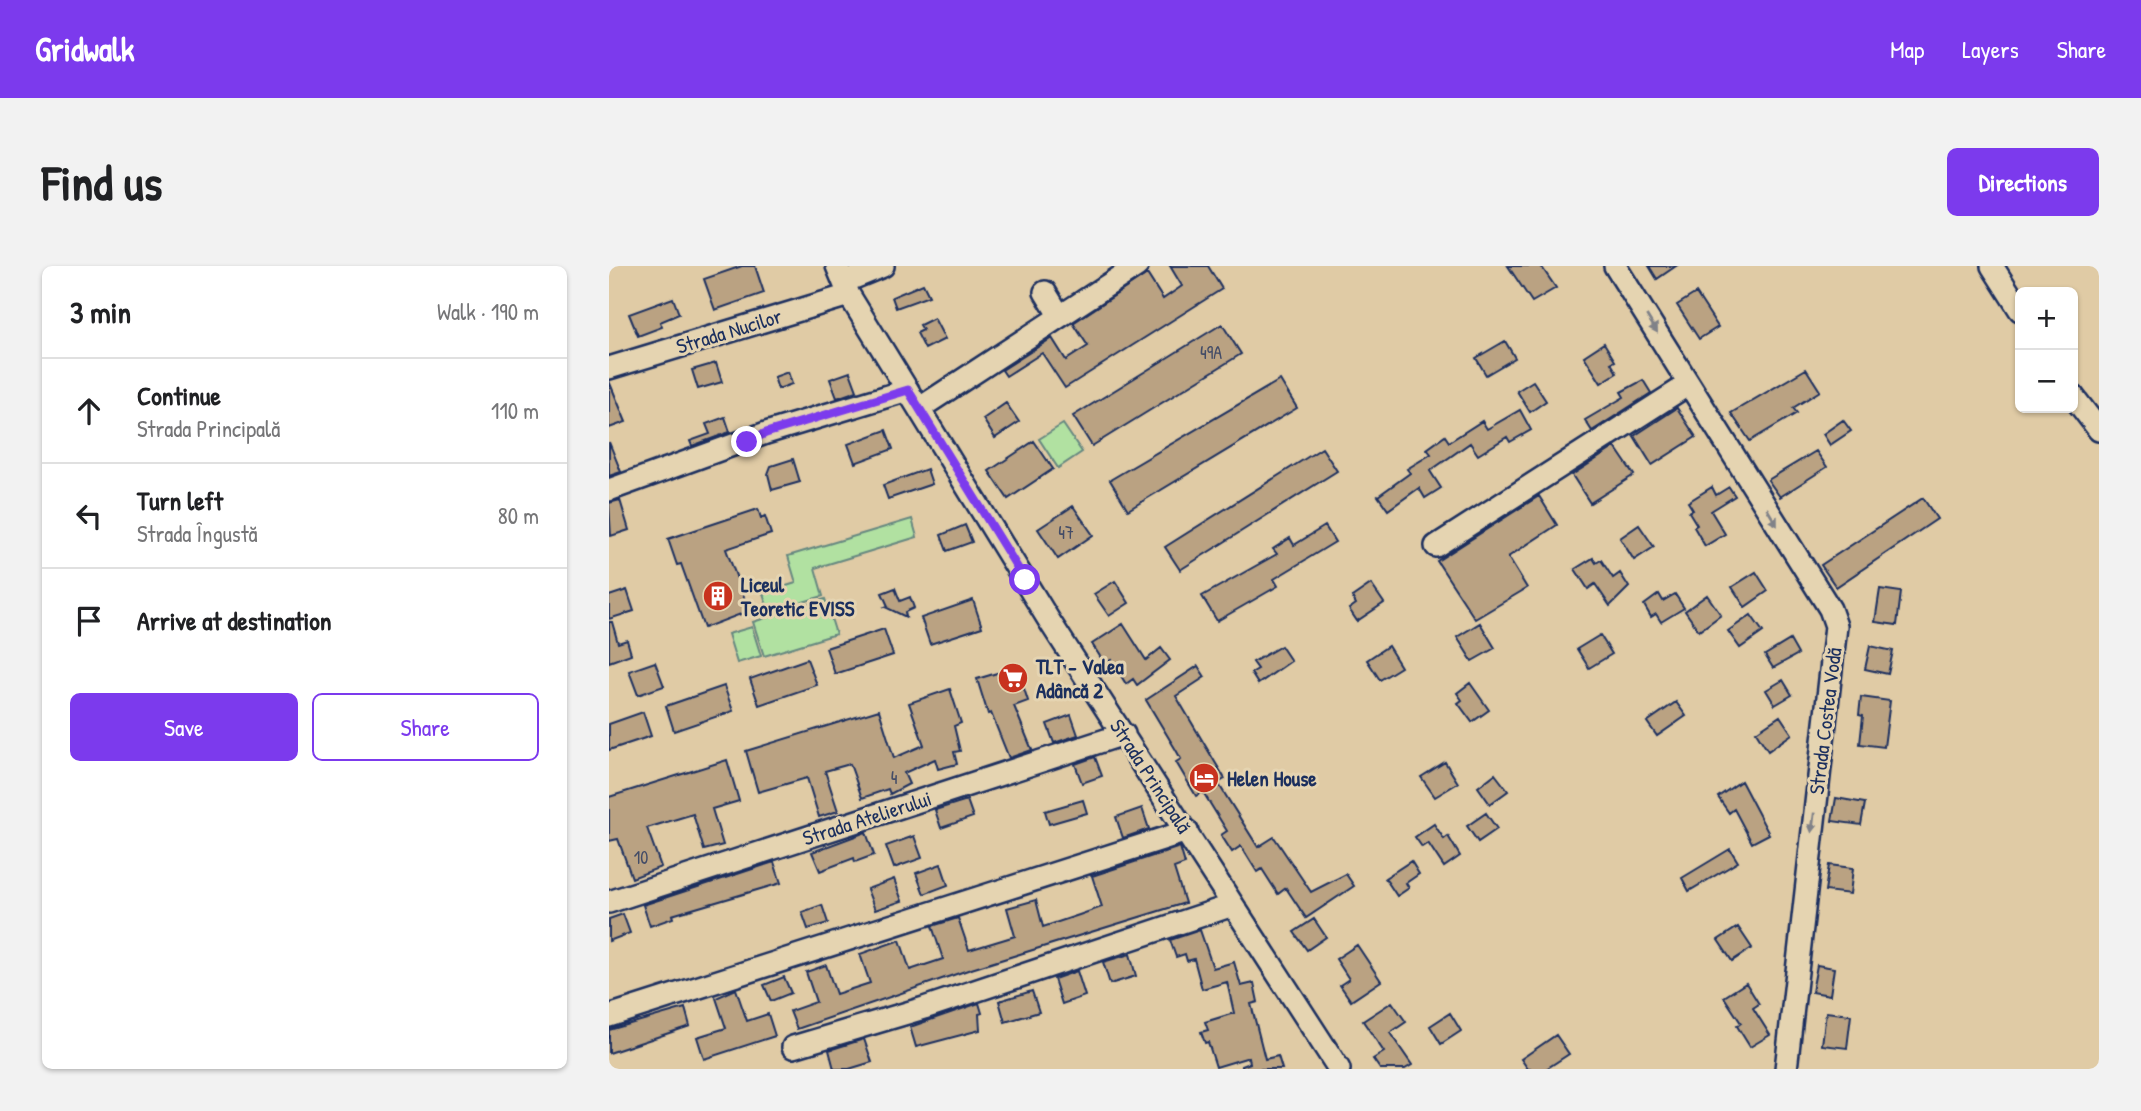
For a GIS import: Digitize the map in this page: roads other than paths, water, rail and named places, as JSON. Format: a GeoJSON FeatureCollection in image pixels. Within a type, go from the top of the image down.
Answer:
{"type":"FeatureCollection","features":[{"type":"Feature","properties":{"kind":"street","name":"Strada Nucilor"},"geometry":{"type":"LineString","coordinates":[[609,368],[883,266]]}},
{"type":"Feature","properties":{"kind":"street"},"geometry":{"type":"LineString","coordinates":[[921,408],[1137,266]]}},
{"type":"Feature","properties":{"kind":"street","name":"Strada Costea Vodă"},"geometry":{"type":"LineString","coordinates":[[1615,266],[1830,610],[1836,626],[1786,1069]]}},
{"type":"Feature","properties":{"kind":"street"},"geometry":{"type":"LineString","coordinates":[[1992,266],[2015,302]]}},
{"type":"Feature","properties":{"kind":"street","name":"Strada Principală"},"geometry":{"type":"LineString","coordinates":[[843,281],[1038,603],[1339,1069]]}},
{"type":"Feature","properties":{"kind":"street"},"geometry":{"type":"LineString","coordinates":[[1045,292],[1059,315]]}},
{"type":"Feature","properties":{"kind":"street"},"geometry":{"type":"LineString","coordinates":[[1436,545],[1689,384]]}},
{"type":"Feature","properties":{"kind":"street"},"geometry":{"type":"LineString","coordinates":[[609,491],[766,433],[908,390]]}},
{"type":"Feature","properties":{"kind":"street"},"geometry":{"type":"LineString","coordinates":[[2078,403],[2099,430]]}},
{"type":"Feature","properties":{"kind":"street","name":"Strada Atelierului"},"geometry":{"type":"LineString","coordinates":[[609,902],[1124,734]]}},
{"type":"Feature","properties":{"kind":"street"},"geometry":{"type":"LineString","coordinates":[[609,1016],[1187,831]]}},
{"type":"Feature","properties":{"kind":"street"},"geometry":{"type":"LineString","coordinates":[[793,1047],[923,1008],[1233,905]]}},
{"type":"Feature","properties":{"kind":"place","name":"Liceul Teoretic EVISS"},"geometry":{"type":"Point","coordinates":[718,596]}},
{"type":"Feature","properties":{"kind":"place","name":"TLT - Valea Adâncă 2"},"geometry":{"type":"Point","coordinates":[1013,678]}},
{"type":"Feature","properties":{"kind":"place","name":"Helen House"},"geometry":{"type":"Point","coordinates":[1204,778]}}]}
